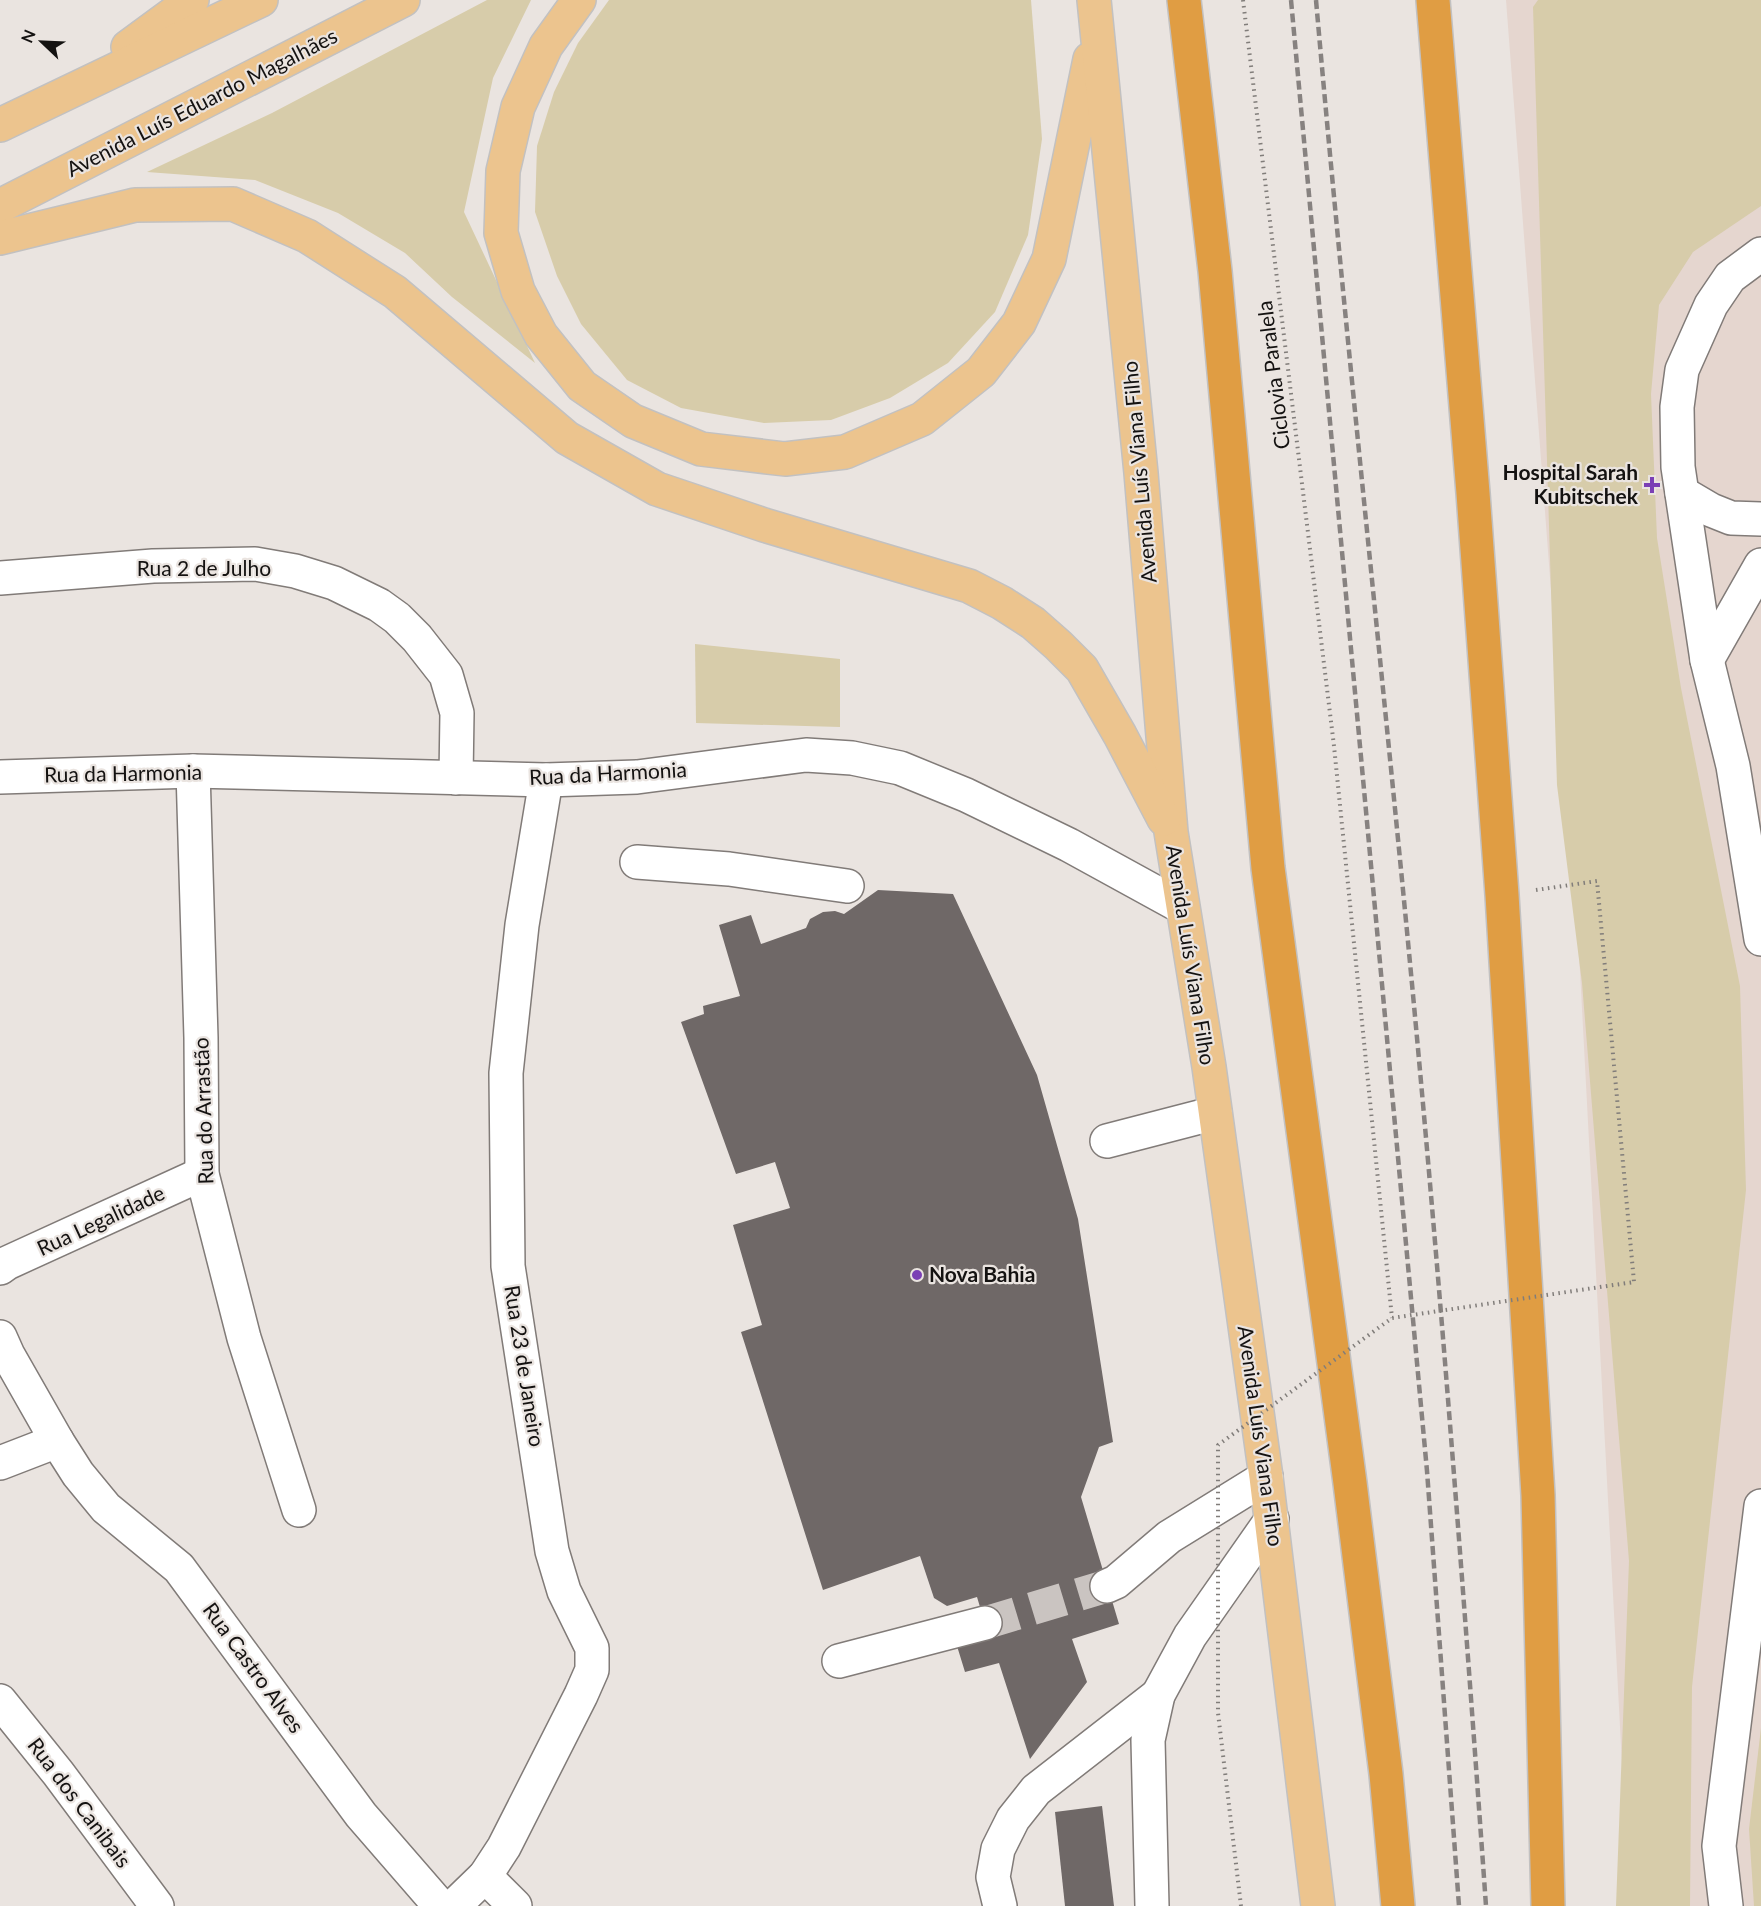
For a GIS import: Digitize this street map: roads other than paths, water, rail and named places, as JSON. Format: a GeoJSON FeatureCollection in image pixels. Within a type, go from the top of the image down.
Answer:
{"type":"FeatureCollection","features":[{"type":"Feature","properties":{"kind":"highway"},"geometry":{"type":"LineString","coordinates":[[1184,0],[1215,271],[1268,868],[1384,1750],[1398,1906]]}},
{"type":"Feature","properties":{"kind":"highway"},"geometry":{"type":"LineString","coordinates":[[1433,0],[1472,481],[1502,895],[1538,1495],[1548,1906]]}},
{"type":"Feature","properties":{"kind":"highway"},"geometry":{"type":"LineString","coordinates":[[1443,138],[1448,0]]}},
{"type":"Feature","properties":{"kind":"highway"},"geometry":{"type":"LineString","coordinates":[[1548,1839],[1564,1906]]}},
{"type":"Feature","properties":{"kind":"main road"},"geometry":{"type":"LineString","coordinates":[[0,125],[61,91],[192,0]]}},
{"type":"Feature","properties":{"kind":"main road"},"geometry":{"type":"LineString","coordinates":[[0,125],[261,0]]}},
{"type":"Feature","properties":{"kind":"main road","name":"Avenida Luís Eduardo Magalhães"},"geometry":{"type":"LineString","coordinates":[[0,206],[403,0]]}},
{"type":"Feature","properties":{"kind":"main road"},"geometry":{"type":"LineString","coordinates":[[579,0],[546,46],[518,107],[503,171],[501,233],[518,291],[541,335],[582,387],[633,421],[701,449],[785,459],[845,452],[922,419],[981,372],[1019,323],[1049,260],[1095,11]]}},
{"type":"Feature","properties":{"kind":"main road","name":"Avenida Luís Viana Filho"},"geometry":{"type":"LineString","coordinates":[[1095,11],[1141,473],[1171,832],[1215,1113],[1272,1519],[1318,1906]]}},
{"type":"Feature","properties":{"kind":"main road"},"geometry":{"type":"LineString","coordinates":[[0,238],[135,205],[233,204],[307,236],[395,292],[567,438],[657,489],[764,525],[969,586],[1002,603],[1033,624],[1082,669],[1171,832]]}},
{"type":"Feature","properties":{"kind":"street"},"geometry":{"type":"LineString","coordinates":[[1761,254],[1730,277],[1711,305],[1682,370],[1677,407],[1678,467],[1707,660],[1733,766],[1761,939]]}},
{"type":"Feature","properties":{"kind":"street"},"geometry":{"type":"LineString","coordinates":[[1682,493],[1711,510],[1731,518],[1761,519]]}},
{"type":"Feature","properties":{"kind":"street","name":"Rua 2 de Julho"},"geometry":{"type":"LineString","coordinates":[[0,578],[153,566],[255,564],[295,571],[334,583],[379,605],[397,618],[417,638],[446,675],[457,713],[456,778]]}},
{"type":"Feature","properties":{"kind":"street"},"geometry":{"type":"LineString","coordinates":[[1707,660],[1761,565]]}},
{"type":"Feature","properties":{"kind":"street","name":"Rua da Harmonia"},"geometry":{"type":"LineString","coordinates":[[0,777],[194,771],[546,780],[638,777],[806,755],[852,758],[900,768],[966,795],[1069,844],[1182,907]]}},
{"type":"Feature","properties":{"kind":"street","name":"Rua do Arrastão"},"geometry":{"type":"LineString","coordinates":[[194,771],[202,1174],[244,1338],[299,1510]]}},
{"type":"Feature","properties":{"kind":"street","name":"Rua 23 de Janeiro"},"geometry":{"type":"LineString","coordinates":[[454,1906],[485,1876],[504,1847],[592,1670],[592,1648],[564,1591],[552,1551],[508,1266],[506,1072],[522,925],[546,780]]}},
{"type":"Feature","properties":{"kind":"street"},"geometry":{"type":"LineString","coordinates":[[637,862],[729,869],[847,886]]}},
{"type":"Feature","properties":{"kind":"street"},"geometry":{"type":"LineString","coordinates":[[1107,1141],[1215,1113]]}},
{"type":"Feature","properties":{"kind":"street","name":"Rua Legalidade"},"geometry":{"type":"LineString","coordinates":[[0,1268],[202,1174]]}},
{"type":"Feature","properties":{"kind":"street"},"geometry":{"type":"LineString","coordinates":[[0,1337],[57,1441],[0,1462]]}},
{"type":"Feature","properties":{"kind":"street","name":"Rua Castro Alves"},"geometry":{"type":"LineString","coordinates":[[57,1441],[78,1474],[106,1508],[178,1568],[361,1815],[440,1906]]}},
{"type":"Feature","properties":{"kind":"street"},"geometry":{"type":"LineString","coordinates":[[1107,1586],[1116,1582],[1169,1537],[1266,1477]]}},
{"type":"Feature","properties":{"kind":"street"},"geometry":{"type":"LineString","coordinates":[[1726,1906],[1719,1846],[1761,1506]]}},
{"type":"Feature","properties":{"kind":"street"},"geometry":{"type":"LineString","coordinates":[[1152,1906],[1148,1740],[1158,1695],[1190,1636],[1272,1519]]}},
{"type":"Feature","properties":{"kind":"street"},"geometry":{"type":"LineString","coordinates":[[839,1660],[985,1623]]}},
{"type":"Feature","properties":{"kind":"street"},"geometry":{"type":"LineString","coordinates":[[1000,1906],[993,1877],[998,1849],[1013,1819],[1036,1790],[1158,1695]]}},
{"type":"Feature","properties":{"kind":"street","name":"Rua dos Canibais"},"geometry":{"type":"LineString","coordinates":[[0,1701],[58,1773],[157,1906]]}},
{"type":"Feature","properties":{"kind":"street"},"geometry":{"type":"LineString","coordinates":[[485,1876],[515,1906]]}},
{"type":"Feature","properties":{"kind":"tunnel"},"geometry":{"type":"LineString","coordinates":[[985,1623],[1107,1586]]}},
{"type":"Feature","properties":{"kind":"railway"},"geometry":{"type":"LineString","coordinates":[[1291,0],[1427,1471],[1459,1906]]}},
{"type":"Feature","properties":{"kind":"railway"},"geometry":{"type":"LineString","coordinates":[[1316,0],[1427,1144],[1486,1906]]}},
{"type":"Feature","properties":{"kind":"place","name":"Hospital Sarah Kubitschek"},"geometry":{"type":"Point","coordinates":[1652,485]}},
{"type":"Feature","properties":{"kind":"place","name":"Nova Bahia"},"geometry":{"type":"Point","coordinates":[917,1275]}}]}
